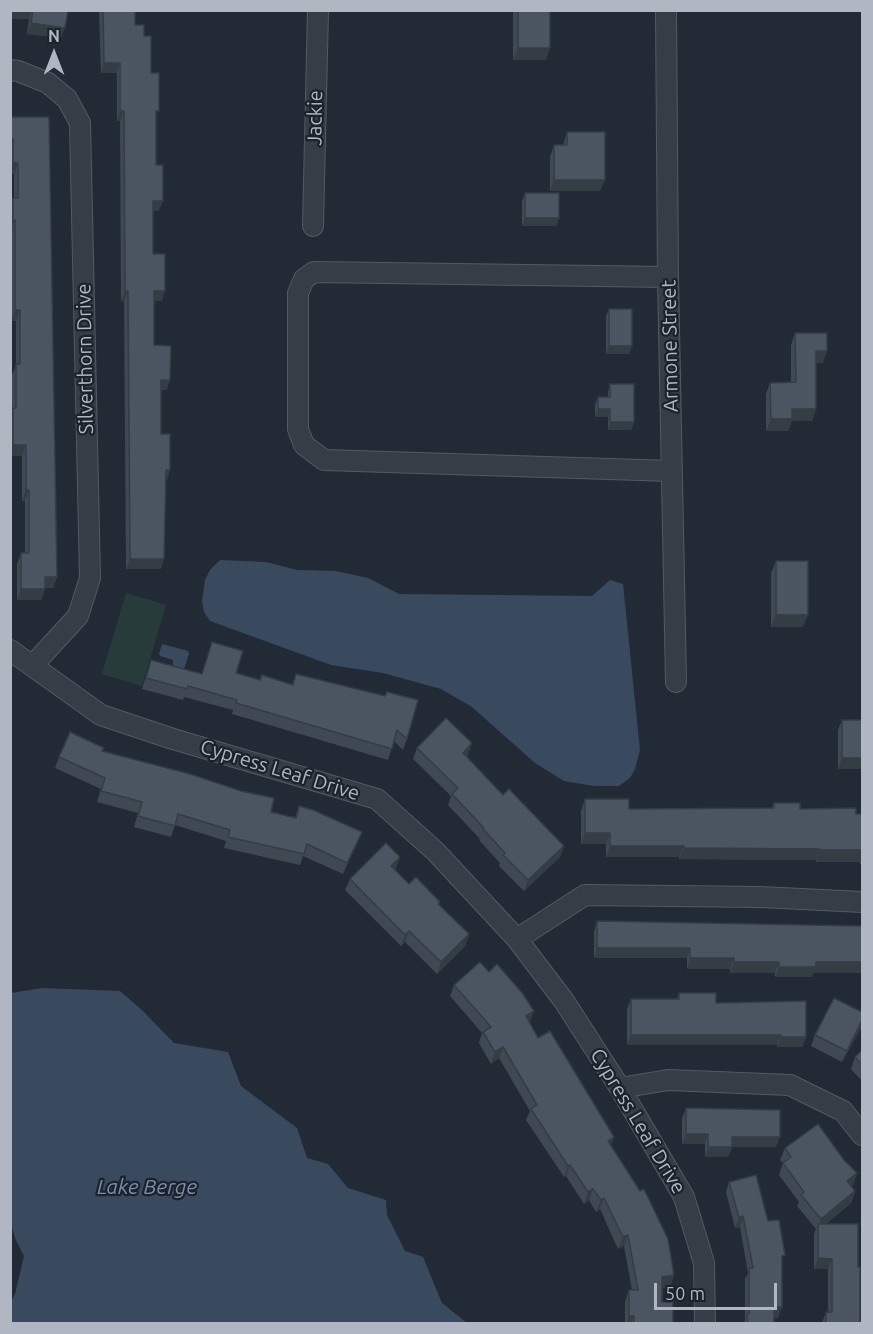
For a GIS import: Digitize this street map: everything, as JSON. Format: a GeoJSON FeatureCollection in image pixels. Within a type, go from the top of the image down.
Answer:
{"type":"FeatureCollection","features":[{"type":"Feature","properties":{"kind":"street","name":"Jackie"},"geometry":{"type":"LineString","coordinates":[[313,226],[318,10]]}},
{"type":"Feature","properties":{"kind":"street","name":"Armone Street"},"geometry":{"type":"LineString","coordinates":[[666,10],[668,277],[676,682]]}},
{"type":"Feature","properties":{"kind":"street","name":"Silverthorn Drive"},"geometry":{"type":"LineString","coordinates":[[10,70],[48,83],[67,99],[80,123],[90,578],[78,616],[32,666]]}},
{"type":"Feature","properties":{"kind":"street"},"geometry":{"type":"LineString","coordinates":[[668,277],[314,272],[304,279],[298,293],[298,429],[304,445],[324,460],[672,471]]}},
{"type":"Feature","properties":{"kind":"street","name":"Cypress Leaf Drive"},"geometry":{"type":"LineString","coordinates":[[10,650],[102,715],[377,800],[435,851],[517,939],[564,1001],[620,1088],[684,1197],[704,1263],[705,1323]]}},
{"type":"Feature","properties":{"kind":"street"},"geometry":{"type":"LineString","coordinates":[[517,939],[585,895],[750,897],[862,902]]}},
{"type":"Feature","properties":{"kind":"street"},"geometry":{"type":"LineString","coordinates":[[620,1088],[668,1080],[790,1085],[843,1112],[862,1135]]}},
{"type":"Feature","properties":{"kind":"shaded area"},"geometry":{"type":"Polygon","coordinates":[[[126,593],[166,605],[142,686],[102,674],[126,593]]]}},
{"type":"Feature","properties":{"kind":"water"},"geometry":{"type":"Polygon","coordinates":[[[220,560],[266,562],[297,570],[336,571],[368,578],[399,594],[592,596],[610,580],[623,584],[640,750],[635,769],[630,778],[619,786],[594,786],[564,781],[535,763],[472,707],[441,689],[383,673],[331,665],[210,621],[204,612],[202,601],[205,580],[210,570],[220,560]]]}},
{"type":"Feature","properties":{"kind":"water"},"geometry":{"type":"Polygon","coordinates":[[[162,644],[188,651],[184,669],[173,668],[173,660],[160,656],[162,644]]]}},
{"type":"Feature","properties":{"kind":"water","name":"Lake Berge"},"geometry":{"type":"Polygon","coordinates":[[[42,988],[120,991],[174,1043],[228,1052],[241,1086],[297,1128],[307,1158],[328,1164],[348,1188],[386,1200],[387,1215],[405,1251],[423,1257],[442,1303],[467,1323],[11,1323],[11,1301],[15,1294],[24,1256],[11,1224],[11,993],[42,988]]]}},
{"type":"Feature","properties":{"kind":"building"},"geometry":{"type":"Polygon","coordinates":[[[33,10],[68,10],[65,28],[31,23],[33,10]]]}},
{"type":"Feature","properties":{"kind":"building"},"geometry":{"type":"Polygon","coordinates":[[[103,10],[135,10],[135,25],[144,25],[144,36],[151,36],[151,73],[159,73],[156,165],[163,165],[163,201],[153,201],[153,254],[165,254],[165,291],[154,291],[154,345],[171,346],[170,380],[161,380],[161,434],[170,434],[170,470],[166,470],[164,559],[130,559],[124,111],[120,111],[120,63],[104,63],[103,10]]]}},
{"type":"Feature","properties":{"kind":"building"},"geometry":{"type":"Polygon","coordinates":[[[518,10],[550,10],[550,48],[518,48],[518,10]]]}},
{"type":"Feature","properties":{"kind":"building"},"geometry":{"type":"Polygon","coordinates":[[[10,117],[49,117],[57,577],[45,577],[45,589],[21,589],[21,553],[29,553],[29,490],[26,490],[26,445],[13,445],[16,364],[20,364],[20,310],[15,310],[15,220],[13,220],[13,198],[18,198],[18,163],[13,163],[10,117]]]}},
{"type":"Feature","properties":{"kind":"building"},"geometry":{"type":"Polygon","coordinates":[[[567,132],[605,132],[605,180],[554,180],[554,145],[567,145],[567,132]]]}},
{"type":"Feature","properties":{"kind":"building"},"geometry":{"type":"Polygon","coordinates":[[[525,193],[559,193],[559,218],[525,218],[525,193]]]}},
{"type":"Feature","properties":{"kind":"building"},"geometry":{"type":"Polygon","coordinates":[[[609,309],[632,309],[632,346],[609,346],[609,309]]]}},
{"type":"Feature","properties":{"kind":"building"},"geometry":{"type":"Polygon","coordinates":[[[795,333],[827,333],[827,351],[816,351],[816,409],[792,409],[792,419],[771,419],[770,383],[796,382],[795,333]]]}},
{"type":"Feature","properties":{"kind":"building"},"geometry":{"type":"Polygon","coordinates":[[[610,384],[634,384],[634,422],[610,422],[610,409],[598,409],[598,397],[610,397],[610,384]]]}},
{"type":"Feature","properties":{"kind":"building"},"geometry":{"type":"Polygon","coordinates":[[[776,561],[808,561],[808,615],[776,615],[776,561]]]}},
{"type":"Feature","properties":{"kind":"building"},"geometry":{"type":"Polygon","coordinates":[[[212,642],[243,651],[236,673],[260,680],[262,675],[293,685],[296,674],[385,696],[387,692],[418,700],[407,739],[397,730],[392,749],[236,703],[237,700],[188,686],[187,689],[146,678],[151,660],[202,674],[212,642]]]}},
{"type":"Feature","properties":{"kind":"building"},"geometry":{"type":"Polygon","coordinates":[[[446,718],[472,743],[463,753],[503,795],[509,789],[564,846],[528,880],[503,855],[505,853],[452,794],[458,788],[417,748],[446,718]]]}},
{"type":"Feature","properties":{"kind":"building"},"geometry":{"type":"Polygon","coordinates":[[[842,720],[862,720],[862,758],[842,758],[842,720]]]}},
{"type":"Feature","properties":{"kind":"building"},"geometry":{"type":"Polygon","coordinates":[[[70,732],[104,748],[102,751],[190,774],[241,791],[274,798],[271,812],[296,818],[299,806],[362,832],[347,863],[307,844],[304,854],[228,837],[230,830],[178,814],[175,826],[138,816],[142,802],[101,791],[105,778],[59,757],[70,732]]]}},
{"type":"Feature","properties":{"kind":"building"},"geometry":{"type":"Polygon","coordinates":[[[585,799],[629,799],[629,809],[774,808],[774,803],[800,803],[800,809],[856,808],[856,814],[862,814],[862,850],[610,846],[610,833],[585,833],[585,799]]]}},
{"type":"Feature","properties":{"kind":"building"},"geometry":{"type":"Polygon","coordinates":[[[386,843],[400,857],[391,866],[409,884],[416,877],[440,902],[438,904],[469,934],[441,962],[409,931],[405,935],[350,879],[386,843]]]}},
{"type":"Feature","properties":{"kind":"building"},"geometry":{"type":"Polygon","coordinates":[[[597,921],[862,926],[862,962],[816,962],[816,967],[779,967],[779,962],[734,962],[734,958],[690,958],[690,948],[597,948],[597,921]]]}},
{"type":"Feature","properties":{"kind":"building"},"geometry":{"type":"Polygon","coordinates":[[[480,962],[489,972],[497,964],[523,994],[534,1011],[526,1016],[538,1038],[550,1031],[614,1137],[608,1141],[640,1191],[644,1189],[668,1239],[674,1275],[662,1277],[662,1302],[673,1302],[673,1323],[634,1323],[634,1316],[629,1316],[629,1290],[638,1290],[628,1235],[623,1237],[604,1198],[601,1200],[593,1189],[588,1192],[570,1165],[568,1166],[531,1109],[537,1105],[503,1047],[495,1052],[483,1032],[491,1027],[454,985],[480,962]]]}},
{"type":"Feature","properties":{"kind":"building"},"geometry":{"type":"Polygon","coordinates":[[[679,993],[716,993],[716,1003],[806,1001],[806,1037],[631,1035],[631,999],[679,999],[679,993]]]}},
{"type":"Feature","properties":{"kind":"building"},"geometry":{"type":"Polygon","coordinates":[[[834,998],[862,1012],[862,1020],[847,1051],[815,1035],[834,998]]]}},
{"type":"Feature","properties":{"kind":"building"},"geometry":{"type":"Polygon","coordinates":[[[862,1050],[862,1065],[855,1057],[862,1050]]]}},
{"type":"Feature","properties":{"kind":"building"},"geometry":{"type":"Polygon","coordinates":[[[686,1108],[780,1110],[780,1137],[732,1137],[732,1147],[708,1147],[708,1134],[686,1134],[686,1108]]]}},
{"type":"Feature","properties":{"kind":"building"},"geometry":{"type":"Polygon","coordinates":[[[818,1124],[844,1160],[857,1173],[847,1181],[855,1191],[821,1219],[801,1195],[804,1192],[783,1163],[791,1157],[785,1148],[818,1124]]]}},
{"type":"Feature","properties":{"kind":"building"},"geometry":{"type":"Polygon","coordinates":[[[756,1175],[768,1221],[779,1220],[785,1255],[782,1256],[782,1307],[774,1307],[774,1323],[748,1323],[749,1268],[753,1268],[743,1216],[739,1218],[729,1182],[756,1175]]]}},
{"type":"Feature","properties":{"kind":"building"},"geometry":{"type":"Polygon","coordinates":[[[818,1224],[858,1224],[860,1323],[826,1323],[826,1312],[832,1312],[832,1259],[818,1258],[818,1224]]]}}]}
